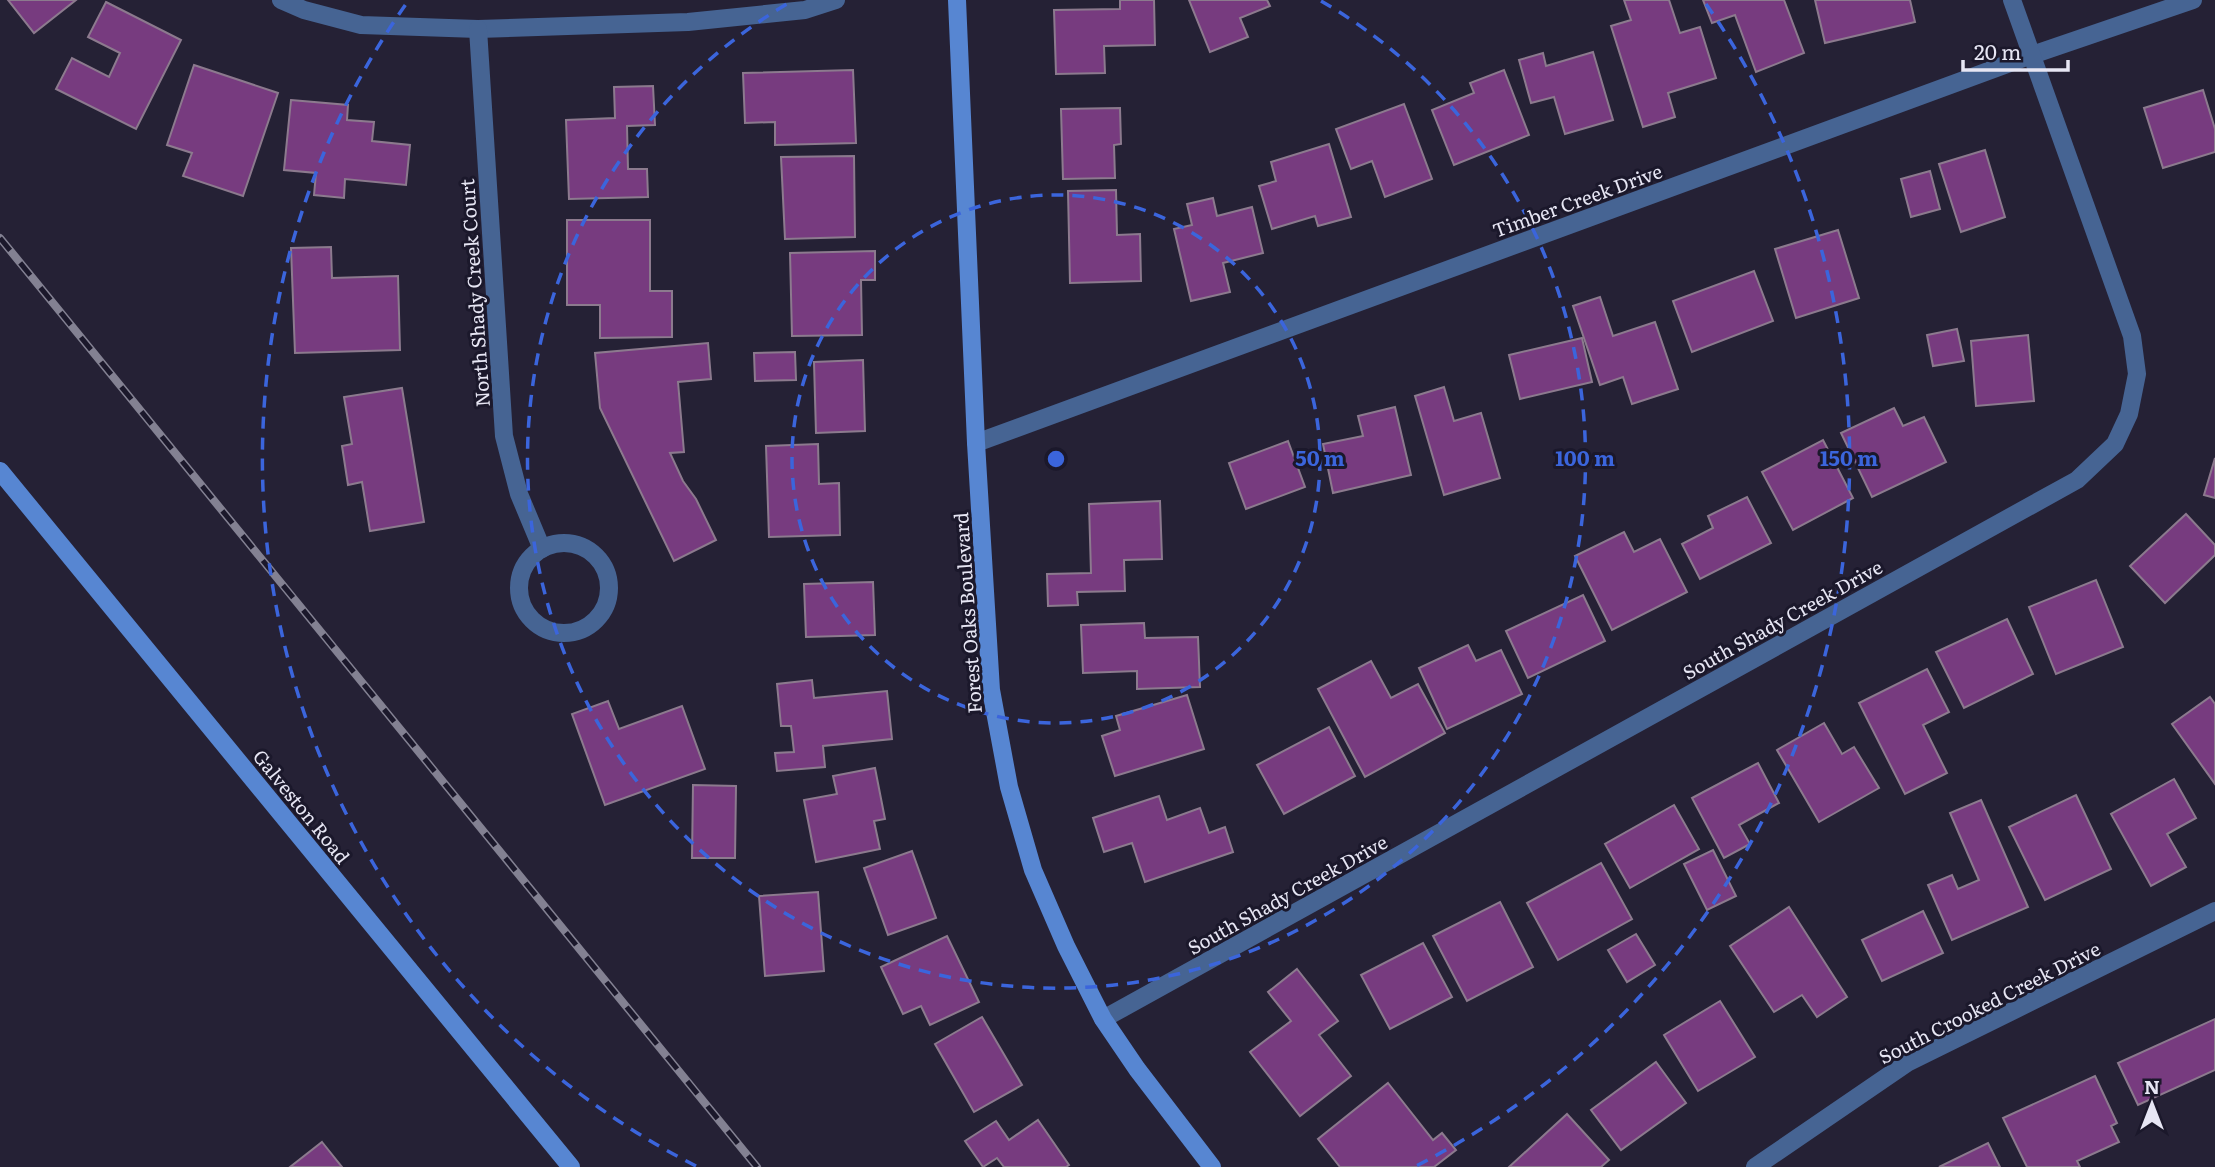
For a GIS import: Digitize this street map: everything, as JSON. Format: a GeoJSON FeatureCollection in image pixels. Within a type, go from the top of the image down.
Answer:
{"type":"FeatureCollection","features":[{"type":"Feature","properties":{"kind":"street"},"geometry":{"type":"LineString","coordinates":[[281,0],[304,10],[361,25],[478,29],[688,22],[806,10],[836,0]]}},
{"type":"Feature","properties":{"kind":"street","name":"Forest Oaks Boulevard"},"geometry":{"type":"LineString","coordinates":[[957,0],[976,443],[991,690],[1009,787],[1033,870],[1066,946],[1103,1019],[1137,1069],[1212,1167]]}},
{"type":"Feature","properties":{"kind":"street","name":"South Shady Creek Drive"},"geometry":{"type":"LineString","coordinates":[[1103,1019],[2077,480],[2115,444],[2129,414],[2137,374],[2132,336],[2012,0]]}},
{"type":"Feature","properties":{"kind":"street","name":"Timber Creek Drive"},"geometry":{"type":"LineString","coordinates":[[976,443],[2032,54],[2193,0]]}},
{"type":"Feature","properties":{"kind":"street","name":"North Shady Creek Court"},"geometry":{"type":"LineString","coordinates":[[478,29],[505,436],[519,494],[542,549]]}},
{"type":"Feature","properties":{"kind":"street","name":"Galveston Road"},"geometry":{"type":"LineString","coordinates":[[1,473],[570,1167]]}},
{"type":"Feature","properties":{"kind":"street"},"geometry":{"type":"LineString","coordinates":[[556,543],[570,543],[596,556],[605,568],[609,583],[608,597],[603,611],[594,622],[580,630],[566,633],[551,631],[526,614],[520,600],[522,570],[530,558],[542,549],[556,543]]}},
{"type":"Feature","properties":{"kind":"street","name":"South Crooked Creek Drive"},"geometry":{"type":"LineString","coordinates":[[1755,1167],[1907,1063],[2215,911]]}},
{"type":"Feature","properties":{"kind":"building"},"geometry":{"type":"Polygon","coordinates":[[[8,0],[76,0],[34,33],[8,0]]]}},
{"type":"Feature","properties":{"kind":"building"},"geometry":{"type":"Polygon","coordinates":[[[1120,0],[1154,0],[1155,45],[1104,46],[1105,73],[1056,74],[1054,10],[1120,9],[1120,0]]]}},
{"type":"Feature","properties":{"kind":"building"},"geometry":{"type":"Polygon","coordinates":[[[1189,0],[1267,0],[1270,6],[1240,18],[1248,37],[1210,52],[1189,0]]]}},
{"type":"Feature","properties":{"kind":"building"},"geometry":{"type":"Polygon","coordinates":[[[1624,0],[1669,0],[1680,33],[1700,27],[1716,78],[1668,93],[1675,117],[1643,127],[1611,26],[1631,20],[1624,0]]]}},
{"type":"Feature","properties":{"kind":"building"},"geometry":{"type":"Polygon","coordinates":[[[1703,0],[1784,0],[1804,53],[1756,72],[1735,15],[1712,23],[1703,0]]]}},
{"type":"Feature","properties":{"kind":"building"},"geometry":{"type":"Polygon","coordinates":[[[1815,0],[1910,0],[1915,22],[1825,43],[1815,0]]]}},
{"type":"Feature","properties":{"kind":"building"},"geometry":{"type":"Polygon","coordinates":[[[106,2],[181,40],[136,129],[56,89],[72,58],[109,77],[120,53],[88,37],[106,2]]]}},
{"type":"Feature","properties":{"kind":"building"},"geometry":{"type":"Polygon","coordinates":[[[1593,52],[1613,120],[1565,134],[1554,97],[1531,103],[1519,60],[1543,53],[1546,66],[1593,52]]]}},
{"type":"Feature","properties":{"kind":"building"},"geometry":{"type":"Polygon","coordinates":[[[194,65],[278,93],[243,196],[183,176],[192,153],[167,145],[194,65]]]}},
{"type":"Feature","properties":{"kind":"building"},"geometry":{"type":"Polygon","coordinates":[[[853,70],[856,143],[775,145],[775,122],[745,123],[743,73],[853,70]]]}},
{"type":"Feature","properties":{"kind":"building"},"geometry":{"type":"Polygon","coordinates":[[[1504,70],[1529,135],[1454,165],[1432,110],[1474,93],[1470,83],[1504,70]]]}},
{"type":"Feature","properties":{"kind":"building"},"geometry":{"type":"Polygon","coordinates":[[[653,86],[655,125],[627,126],[628,169],[647,169],[648,197],[569,199],[566,120],[615,118],[614,87],[653,86]]]}},
{"type":"Feature","properties":{"kind":"building"},"geometry":{"type":"Polygon","coordinates":[[[2203,90],[2215,129],[2215,152],[2163,168],[2144,108],[2203,90]]]}},
{"type":"Feature","properties":{"kind":"building"},"geometry":{"type":"Polygon","coordinates":[[[291,100],[348,105],[347,120],[374,122],[372,141],[410,145],[406,185],[345,179],[344,198],[314,195],[316,173],[284,170],[291,100]]]}},
{"type":"Feature","properties":{"kind":"building"},"geometry":{"type":"Polygon","coordinates":[[[1404,104],[1432,179],[1385,197],[1372,161],[1351,169],[1336,129],[1404,104]]]}},
{"type":"Feature","properties":{"kind":"building"},"geometry":{"type":"Polygon","coordinates":[[[1120,108],[1121,144],[1114,145],[1115,178],[1063,179],[1061,109],[1120,108]]]}},
{"type":"Feature","properties":{"kind":"building"},"geometry":{"type":"Polygon","coordinates":[[[1329,144],[1351,217],[1318,226],[1315,216],[1272,229],[1259,186],[1276,181],[1271,162],[1329,144]]]}},
{"type":"Feature","properties":{"kind":"building"},"geometry":{"type":"Polygon","coordinates":[[[1985,150],[2005,217],[1961,232],[1939,164],[1985,150]]]}},
{"type":"Feature","properties":{"kind":"building"},"geometry":{"type":"Polygon","coordinates":[[[854,156],[855,237],[785,239],[781,157],[854,156]]]}},
{"type":"Feature","properties":{"kind":"building"},"geometry":{"type":"Polygon","coordinates":[[[1930,171],[1940,209],[1911,217],[1901,179],[1930,171]]]}},
{"type":"Feature","properties":{"kind":"building"},"geometry":{"type":"Polygon","coordinates":[[[1116,190],[1117,235],[1140,234],[1141,281],[1070,283],[1068,191],[1116,190]]]}},
{"type":"Feature","properties":{"kind":"building"},"geometry":{"type":"Polygon","coordinates":[[[1213,198],[1217,216],[1252,207],[1263,253],[1223,263],[1230,292],[1191,301],[1174,229],[1192,225],[1187,204],[1213,198]]]}},
{"type":"Feature","properties":{"kind":"building"},"geometry":{"type":"Polygon","coordinates":[[[567,220],[650,220],[650,291],[672,291],[672,337],[600,338],[600,305],[567,305],[567,220]]]}},
{"type":"Feature","properties":{"kind":"building"},"geometry":{"type":"Polygon","coordinates":[[[1838,230],[1859,298],[1796,318],[1775,249],[1838,230]]]}},
{"type":"Feature","properties":{"kind":"building"},"geometry":{"type":"Polygon","coordinates":[[[331,247],[332,278],[398,276],[400,350],[295,353],[291,248],[331,247]]]}},
{"type":"Feature","properties":{"kind":"building"},"geometry":{"type":"Polygon","coordinates":[[[875,251],[875,280],[861,280],[862,335],[792,336],[790,253],[875,251]]]}},
{"type":"Feature","properties":{"kind":"building"},"geometry":{"type":"Polygon","coordinates":[[[1754,271],[1773,321],[1692,352],[1673,301],[1754,271]]]}},
{"type":"Feature","properties":{"kind":"building"},"geometry":{"type":"Polygon","coordinates":[[[1600,297],[1613,336],[1655,322],[1678,389],[1632,404],[1623,377],[1600,385],[1573,306],[1600,297]]]}},
{"type":"Feature","properties":{"kind":"building"},"geometry":{"type":"Polygon","coordinates":[[[1957,329],[1964,361],[1933,366],[1927,335],[1957,329]]]}},
{"type":"Feature","properties":{"kind":"building"},"geometry":{"type":"Polygon","coordinates":[[[2028,335],[2034,401],[1976,406],[1971,341],[2028,335]]]}},
{"type":"Feature","properties":{"kind":"building"},"geometry":{"type":"Polygon","coordinates":[[[1582,338],[1592,382],[1520,399],[1509,355],[1582,338]]]}},
{"type":"Feature","properties":{"kind":"building"},"geometry":{"type":"Polygon","coordinates":[[[708,343],[711,379],[678,382],[684,452],[670,453],[716,540],[674,561],[600,408],[595,353],[708,343]]]}},
{"type":"Feature","properties":{"kind":"building"},"geometry":{"type":"Polygon","coordinates":[[[795,352],[796,380],[755,381],[754,353],[795,352]]]}},
{"type":"Feature","properties":{"kind":"building"},"geometry":{"type":"Polygon","coordinates":[[[863,360],[865,431],[816,433],[814,362],[863,360]]]}},
{"type":"Feature","properties":{"kind":"building"},"geometry":{"type":"Polygon","coordinates":[[[1444,387],[1454,421],[1481,413],[1500,478],[1444,495],[1415,396],[1444,387]]]}},
{"type":"Feature","properties":{"kind":"building"},"geometry":{"type":"Polygon","coordinates":[[[402,388],[424,522],[370,531],[362,482],[348,485],[342,446],[352,444],[344,397],[402,388]]]}},
{"type":"Feature","properties":{"kind":"building"},"geometry":{"type":"Polygon","coordinates":[[[1395,407],[1411,475],[1333,493],[1323,444],[1363,436],[1358,416],[1395,407]]]}},
{"type":"Feature","properties":{"kind":"building"},"geometry":{"type":"Polygon","coordinates":[[[1894,408],[1903,426],[1924,417],[1946,462],[1872,497],[1841,433],[1894,408]]]}},
{"type":"Feature","properties":{"kind":"building"},"geometry":{"type":"Polygon","coordinates":[[[1823,440],[1853,498],[1793,530],[1762,472],[1823,440]]]}},
{"type":"Feature","properties":{"kind":"building"},"geometry":{"type":"Polygon","coordinates":[[[1288,441],[1305,487],[1246,509],[1229,463],[1288,441]]]}},
{"type":"Feature","properties":{"kind":"building"},"geometry":{"type":"Polygon","coordinates":[[[818,444],[819,484],[839,483],[840,535],[769,537],[766,446],[818,444]]]}},
{"type":"Feature","properties":{"kind":"building"},"geometry":{"type":"Polygon","coordinates":[[[2215,458],[2215,498],[2204,495],[2215,458]]]}},
{"type":"Feature","properties":{"kind":"building"},"geometry":{"type":"Polygon","coordinates":[[[1747,497],[1771,543],[1700,579],[1682,544],[1713,528],[1708,516],[1747,497]]]}},
{"type":"Feature","properties":{"kind":"building"},"geometry":{"type":"Polygon","coordinates":[[[1160,501],[1162,559],[1124,560],[1125,591],[1077,592],[1078,605],[1048,606],[1047,574],[1091,573],[1089,504],[1160,501]]]}},
{"type":"Feature","properties":{"kind":"building"},"geometry":{"type":"Polygon","coordinates":[[[2186,514],[2215,545],[2215,555],[2165,603],[2130,566],[2186,514]]]}},
{"type":"Feature","properties":{"kind":"building"},"geometry":{"type":"Polygon","coordinates":[[[1624,532],[1634,552],[1660,539],[1687,592],[1612,630],[1575,556],[1624,532]]]}},
{"type":"Feature","properties":{"kind":"building"},"geometry":{"type":"Polygon","coordinates":[[[2096,580],[2123,647],[2056,674],[2029,607],[2096,580]]]}},
{"type":"Feature","properties":{"kind":"building"},"geometry":{"type":"Polygon","coordinates":[[[873,582],[875,635],[806,637],[804,584],[873,582]]]}},
{"type":"Feature","properties":{"kind":"building"},"geometry":{"type":"Polygon","coordinates":[[[1583,595],[1605,641],[1528,678],[1506,631],[1583,595]]]}},
{"type":"Feature","properties":{"kind":"building"},"geometry":{"type":"Polygon","coordinates":[[[2007,619],[2033,674],[1964,708],[1936,652],[2007,619]]]}},
{"type":"Feature","properties":{"kind":"building"},"geometry":{"type":"Polygon","coordinates":[[[1144,623],[1145,638],[1198,637],[1200,687],[1137,689],[1137,671],[1083,673],[1081,625],[1144,623]]]}},
{"type":"Feature","properties":{"kind":"building"},"geometry":{"type":"Polygon","coordinates":[[[1468,645],[1476,661],[1501,650],[1522,694],[1447,729],[1419,668],[1468,645]]]}},
{"type":"Feature","properties":{"kind":"building"},"geometry":{"type":"Polygon","coordinates":[[[1371,661],[1391,698],[1418,684],[1445,733],[1365,777],[1318,689],[1371,661]]]}},
{"type":"Feature","properties":{"kind":"building"},"geometry":{"type":"Polygon","coordinates":[[[1927,669],[1949,712],[1923,725],[1947,773],[1905,794],[1859,703],[1927,669]]]}},
{"type":"Feature","properties":{"kind":"building"},"geometry":{"type":"Polygon","coordinates":[[[812,680],[814,698],[887,691],[892,739],[823,746],[825,767],[777,771],[775,753],[794,752],[791,726],[781,726],[777,684],[812,680]]]}},
{"type":"Feature","properties":{"kind":"building"},"geometry":{"type":"Polygon","coordinates":[[[1187,695],[1204,749],[1115,776],[1102,736],[1120,730],[1116,716],[1187,695]]]}},
{"type":"Feature","properties":{"kind":"building"},"geometry":{"type":"Polygon","coordinates":[[[2210,697],[2215,704],[2215,784],[2172,724],[2210,697]]]}},
{"type":"Feature","properties":{"kind":"building"},"geometry":{"type":"Polygon","coordinates":[[[608,701],[619,729],[682,706],[705,769],[605,805],[572,714],[608,701]]]}},
{"type":"Feature","properties":{"kind":"building"},"geometry":{"type":"Polygon","coordinates":[[[1824,723],[1842,754],[1854,747],[1879,788],[1819,822],[1777,750],[1824,723]]]}},
{"type":"Feature","properties":{"kind":"building"},"geometry":{"type":"Polygon","coordinates":[[[1329,727],[1355,776],[1284,814],[1257,765],[1329,727]]]}},
{"type":"Feature","properties":{"kind":"building"},"geometry":{"type":"Polygon","coordinates":[[[1758,763],[1779,803],[1739,825],[1750,844],[1724,858],[1692,798],[1758,763]]]}},
{"type":"Feature","properties":{"kind":"building"},"geometry":{"type":"Polygon","coordinates":[[[875,768],[885,819],[874,821],[880,849],[816,862],[804,800],[837,794],[833,776],[875,768]]]}},
{"type":"Feature","properties":{"kind":"building"},"geometry":{"type":"Polygon","coordinates":[[[2174,779],[2196,818],[2167,834],[2186,867],[2151,886],[2111,814],[2174,779]]]}},
{"type":"Feature","properties":{"kind":"building"},"geometry":{"type":"Polygon","coordinates":[[[693,785],[736,786],[735,858],[692,858],[693,785]]]}},
{"type":"Feature","properties":{"kind":"building"},"geometry":{"type":"Polygon","coordinates":[[[2076,795],[2111,869],[2045,900],[2009,827],[2076,795]]]}},
{"type":"Feature","properties":{"kind":"building"},"geometry":{"type":"Polygon","coordinates":[[[1159,796],[1167,820],[1200,808],[1209,833],[1225,827],[1233,852],[1145,882],[1132,843],[1104,852],[1093,818],[1159,796]]]}},
{"type":"Feature","properties":{"kind":"building"},"geometry":{"type":"Polygon","coordinates":[[[1981,800],[2028,907],[1952,940],[1928,885],[1952,875],[1958,889],[1979,880],[1950,813],[1981,800]]]}},
{"type":"Feature","properties":{"kind":"building"},"geometry":{"type":"Polygon","coordinates":[[[1674,805],[1699,849],[1630,888],[1605,844],[1674,805]]]}},
{"type":"Feature","properties":{"kind":"building"},"geometry":{"type":"Polygon","coordinates":[[[1713,850],[1736,896],[1707,910],[1684,864],[1713,850]]]}},
{"type":"Feature","properties":{"kind":"building"},"geometry":{"type":"Polygon","coordinates":[[[912,851],[936,918],[888,935],[864,868],[912,851]]]}},
{"type":"Feature","properties":{"kind":"building"},"geometry":{"type":"Polygon","coordinates":[[[1601,863],[1632,919],[1558,960],[1527,903],[1601,863]]]}},
{"type":"Feature","properties":{"kind":"building"},"geometry":{"type":"Polygon","coordinates":[[[818,892],[824,971],[765,976],[759,896],[818,892]]]}},
{"type":"Feature","properties":{"kind":"building"},"geometry":{"type":"Polygon","coordinates":[[[1500,902],[1533,967],[1467,1001],[1433,936],[1500,902]]]}},
{"type":"Feature","properties":{"kind":"building"},"geometry":{"type":"Polygon","coordinates":[[[1789,907],[1847,997],[1817,1017],[1802,995],[1774,1012],[1730,946],[1789,907]]]}},
{"type":"Feature","properties":{"kind":"building"},"geometry":{"type":"Polygon","coordinates":[[[1923,911],[1943,953],[1882,981],[1862,940],[1923,911]]]}},
{"type":"Feature","properties":{"kind":"building"},"geometry":{"type":"Polygon","coordinates":[[[1636,934],[1655,965],[1627,982],[1608,950],[1636,934]]]}},
{"type":"Feature","properties":{"kind":"building"},"geometry":{"type":"Polygon","coordinates":[[[947,936],[979,1002],[930,1025],[921,1006],[903,1014],[881,967],[947,936]]]}},
{"type":"Feature","properties":{"kind":"building"},"geometry":{"type":"Polygon","coordinates":[[[1423,943],[1452,997],[1390,1029],[1361,975],[1423,943]]]}},
{"type":"Feature","properties":{"kind":"building"},"geometry":{"type":"Polygon","coordinates":[[[1297,969],[1338,1021],[1319,1035],[1351,1076],[1300,1116],[1250,1052],[1291,1021],[1268,992],[1297,969]]]}},
{"type":"Feature","properties":{"kind":"building"},"geometry":{"type":"Polygon","coordinates":[[[1720,1001],[1755,1057],[1698,1091],[1664,1035],[1720,1001]]]}},
{"type":"Feature","properties":{"kind":"building"},"geometry":{"type":"Polygon","coordinates":[[[982,1017],[1022,1085],[974,1112],[935,1044],[982,1017]]]}},
{"type":"Feature","properties":{"kind":"building"},"geometry":{"type":"Polygon","coordinates":[[[2215,1019],[2215,1070],[2138,1105],[2118,1063],[2215,1019]]]}},
{"type":"Feature","properties":{"kind":"building"},"geometry":{"type":"Polygon","coordinates":[[[1656,1062],[1686,1103],[1621,1150],[1591,1110],[1656,1062]]]}},
{"type":"Feature","properties":{"kind":"building"},"geometry":{"type":"Polygon","coordinates":[[[2095,1076],[2117,1123],[2111,1126],[2119,1142],[2077,1161],[2080,1167],[2027,1167],[2003,1118],[2095,1076]]]}},
{"type":"Feature","properties":{"kind":"building"},"geometry":{"type":"Polygon","coordinates":[[[1388,1083],[1433,1140],[1442,1133],[1456,1150],[1434,1167],[1340,1167],[1318,1139],[1388,1083]]]}},
{"type":"Feature","properties":{"kind":"building"},"geometry":{"type":"Polygon","coordinates":[[[1567,1114],[1609,1160],[1601,1167],[1509,1167],[1567,1114]]]}},
{"type":"Feature","properties":{"kind":"building"},"geometry":{"type":"Polygon","coordinates":[[[1038,1120],[1069,1165],[1066,1167],[1004,1167],[997,1158],[983,1167],[965,1141],[996,1121],[1009,1140],[1038,1120]]]}},
{"type":"Feature","properties":{"kind":"building"},"geometry":{"type":"Polygon","coordinates":[[[322,1142],[342,1167],[290,1167],[322,1142]]]}},
{"type":"Feature","properties":{"kind":"building"},"geometry":{"type":"Polygon","coordinates":[[[1988,1143],[2000,1167],[1939,1167],[1988,1143]]]}},
{"type":"Feature","properties":{"kind":"railway"},"geometry":{"type":"LineString","coordinates":[[0,238],[757,1167]]}}]}
